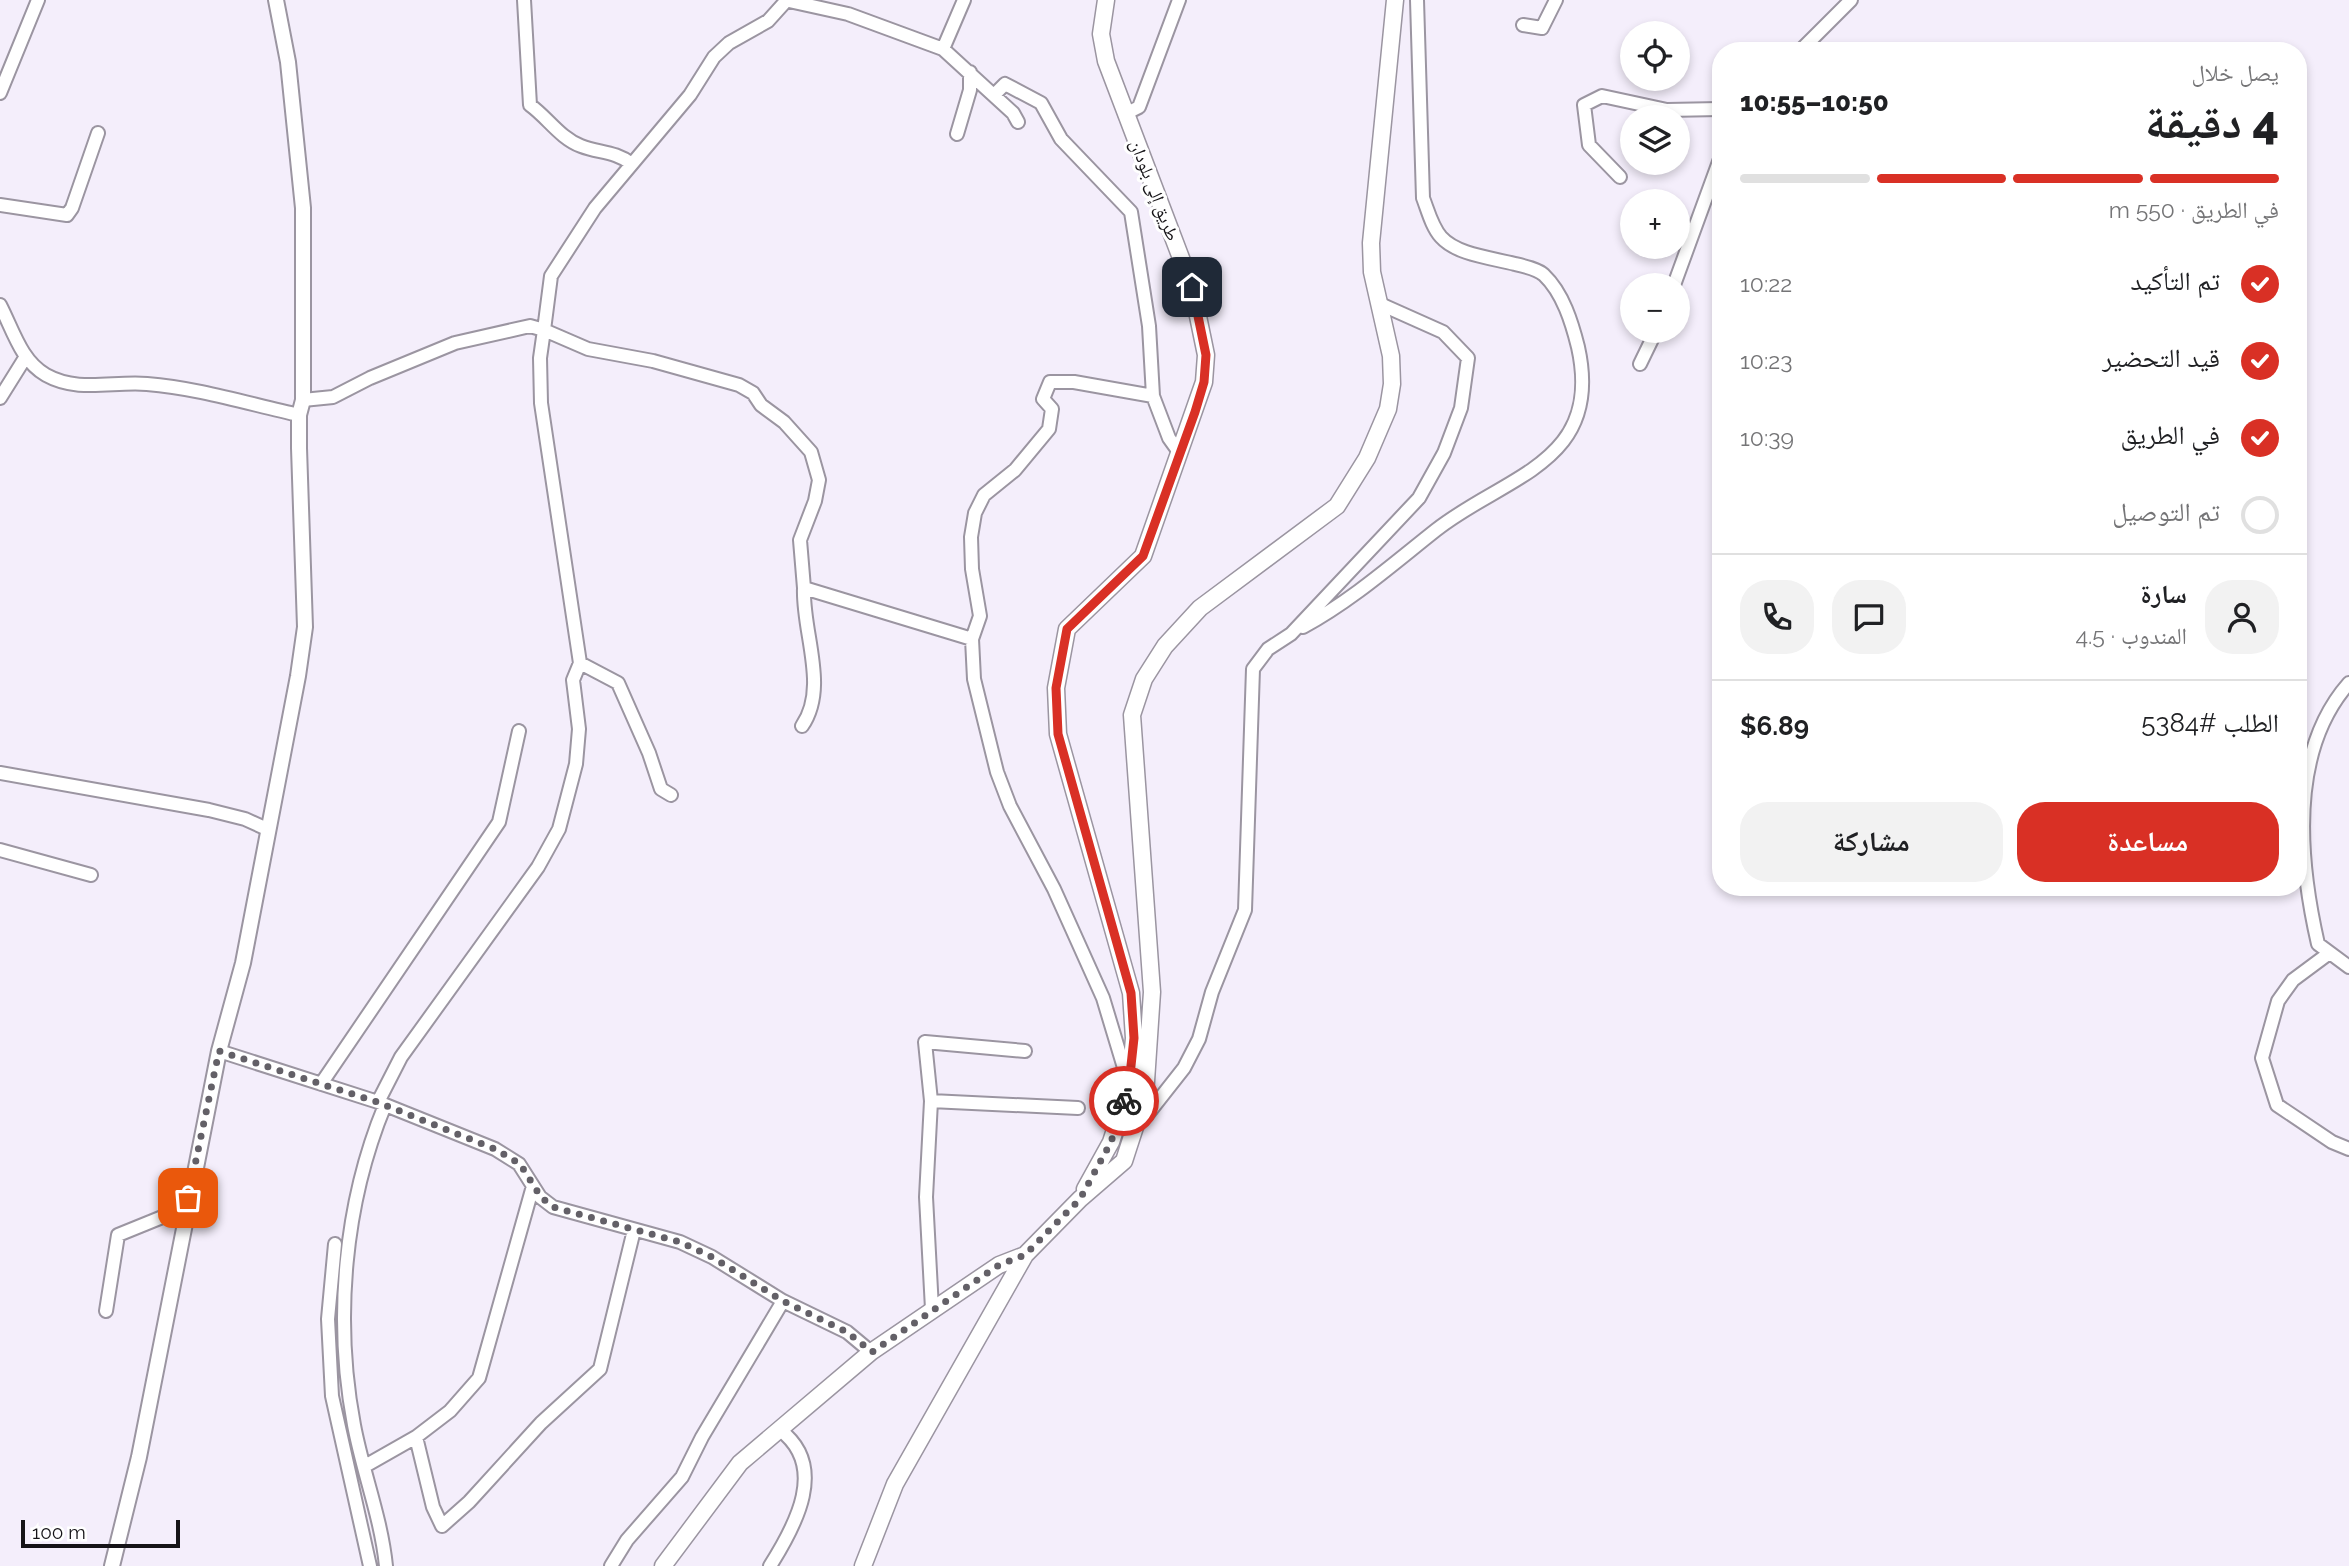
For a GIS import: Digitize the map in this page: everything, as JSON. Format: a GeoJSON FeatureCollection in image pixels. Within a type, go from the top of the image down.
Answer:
{"type":"FeatureCollection","features":[{"type":"Feature","properties":{"kind":"main road","name":"طريق إلى بلودان"},"geometry":{"type":"LineString","coordinates":[[1080,1199],[1111,1142],[1129,1084],[1134,1038],[1131,993],[1058,734],[1056,688],[1067,629],[1143,556],[1204,382],[1206,355],[1201,317],[1192,287],[1106,61],[1101,34],[1105,0]]}},
{"type":"Feature","properties":{"kind":"main road"},"geometry":{"type":"LineString","coordinates":[[863,1566],[895,1484],[916,1443],[939,1409],[1025,1255],[1080,1199],[1124,1161],[1146,1096],[1152,992],[1132,715],[1144,679],[1165,646],[1200,608],[1336,506],[1367,458],[1388,409],[1392,384],[1391,356],[1378,303],[1371,243],[1395,0]]}},
{"type":"Feature","properties":{"kind":"main road"},"geometry":{"type":"LineString","coordinates":[[663,1566],[740,1462],[872,1352],[999,1265],[1025,1255]]}},
{"type":"Feature","properties":{"kind":"street"},"geometry":{"type":"LineString","coordinates":[[0,93],[38,0]]}},
{"type":"Feature","properties":{"kind":"street"},"geometry":{"type":"LineString","coordinates":[[112,1566],[139,1457],[219,1051],[243,963],[305,628],[299,415],[303,400],[303,208],[288,62],[276,0]]}},
{"type":"Feature","properties":{"kind":"street"},"geometry":{"type":"LineString","coordinates":[[524,0],[530,105],[551,121],[562,136],[581,146],[620,154],[632,163]]}},
{"type":"Feature","properties":{"kind":"street"},"geometry":{"type":"LineString","coordinates":[[943,49],[964,0]]}},
{"type":"Feature","properties":{"kind":"street"},"geometry":{"type":"LineString","coordinates":[[1125,114],[1139,107],[1180,0]]}},
{"type":"Feature","properties":{"kind":"street"},"geometry":{"type":"LineString","coordinates":[[1138,1120],[1147,1115],[1184,1068],[1199,1040],[1212,992],[1245,911],[1253,669],[1268,649],[1331,611],[1461,511],[1542,463],[1573,427],[1582,403],[1582,366],[1574,332],[1560,298],[1543,274],[1453,247],[1440,237],[1423,198],[1417,0]]}},
{"type":"Feature","properties":{"kind":"street"},"geometry":{"type":"LineString","coordinates":[[1523,25],[1542,28],[1556,0]]}},
{"type":"Feature","properties":{"kind":"street"},"geometry":{"type":"LineString","coordinates":[[1809,42],[1851,0]]}},
{"type":"Feature","properties":{"kind":"street"},"geometry":{"type":"LineString","coordinates":[[386,1566],[382,1530],[354,1426],[343,1332],[359,1180],[381,1103],[401,1058],[538,867],[559,829],[576,764],[579,729],[573,680],[580,663],[541,403],[540,358],[551,276],[595,208],[670,121],[714,57],[729,43],[768,21],[788,1],[848,14],[943,49],[995,95],[1018,122]]}},
{"type":"Feature","properties":{"kind":"street"},"geometry":{"type":"LineString","coordinates":[[957,134],[970,90],[970,72]]}},
{"type":"Feature","properties":{"kind":"street"},"geometry":{"type":"LineString","coordinates":[[995,95],[1005,84],[1041,103],[1061,139],[1131,212],[1149,326],[1153,396],[1169,438],[1179,452]]}},
{"type":"Feature","properties":{"kind":"street"},"geometry":{"type":"LineString","coordinates":[[1620,177],[1589,145],[1584,105],[1602,96],[1667,110],[1712,109]]}},
{"type":"Feature","properties":{"kind":"street"},"geometry":{"type":"LineString","coordinates":[[0,205],[66,215],[72,208],[98,133]]}},
{"type":"Feature","properties":{"kind":"street"},"geometry":{"type":"LineString","coordinates":[[1678,273],[1712,181]]}},
{"type":"Feature","properties":{"kind":"street"},"geometry":{"type":"LineString","coordinates":[[1291,634],[1419,498],[1444,453],[1461,408],[1468,358],[1443,332],[1378,303]]}},
{"type":"Feature","properties":{"kind":"street"},"geometry":{"type":"LineString","coordinates":[[0,305],[25,358],[44,374],[62,382],[97,386],[144,383],[299,415]]}},
{"type":"Feature","properties":{"kind":"street"},"geometry":{"type":"LineString","coordinates":[[303,400],[333,397],[455,343],[530,326],[588,349],[653,361],[739,385],[753,393],[761,405],[784,422],[811,452],[819,480],[815,501],[804,523],[800,540],[804,620],[815,688],[810,714],[802,726]]}},
{"type":"Feature","properties":{"kind":"street"},"geometry":{"type":"LineString","coordinates":[[1640,364],[1650,343]]}},
{"type":"Feature","properties":{"kind":"street"},"geometry":{"type":"LineString","coordinates":[[0,398],[25,358]]}},
{"type":"Feature","properties":{"kind":"street"},"geometry":{"type":"LineString","coordinates":[[1129,1084],[1103,998],[1054,889],[1010,806],[998,772],[974,679],[972,639],[981,616],[972,569],[971,537],[975,513],[984,495],[1015,470],[1049,429],[1052,409],[1042,399],[1050,382],[1074,382],[1153,396]]}},
{"type":"Feature","properties":{"kind":"street"},"geometry":{"type":"LineString","coordinates":[[804,587],[972,639]]}},
{"type":"Feature","properties":{"kind":"street"},"geometry":{"type":"LineString","coordinates":[[580,663],[618,682],[649,753],[661,789],[671,795]]}},
{"type":"Feature","properties":{"kind":"street"},"geometry":{"type":"LineString","coordinates":[[2307,777],[2319,729],[2329,709],[2349,683]]}},
{"type":"Feature","properties":{"kind":"street"},"geometry":{"type":"LineString","coordinates":[[321,1084],[499,822],[520,731]]}},
{"type":"Feature","properties":{"kind":"street"},"geometry":{"type":"LineString","coordinates":[[0,773],[209,810],[246,819],[267,829]]}},
{"type":"Feature","properties":{"kind":"street"},"geometry":{"type":"LineString","coordinates":[[0,850],[91,875]]}},
{"type":"Feature","properties":{"kind":"street"},"geometry":{"type":"LineString","coordinates":[[2307,875],[2318,944],[2349,967]]}},
{"type":"Feature","properties":{"kind":"street"},"geometry":{"type":"LineString","coordinates":[[2328,954],[2293,980],[2277,1001],[2262,1058],[2277,1105],[2332,1142],[2349,1149]]}},
{"type":"Feature","properties":{"kind":"street"},"geometry":{"type":"LineString","coordinates":[[932,1310],[926,1198],[931,1101],[925,1042],[1025,1051]]}},
{"type":"Feature","properties":{"kind":"street"},"geometry":{"type":"LineString","coordinates":[[219,1051],[381,1103],[495,1149],[520,1164],[533,1186],[553,1207],[680,1242],[712,1257],[783,1301],[847,1332],[872,1352]]}},
{"type":"Feature","properties":{"kind":"street"},"geometry":{"type":"LineString","coordinates":[[931,1101],[1079,1108]]}},
{"type":"Feature","properties":{"kind":"street"},"geometry":{"type":"LineString","coordinates":[[2332,1142],[2349,1143]]}},
{"type":"Feature","properties":{"kind":"street"},"geometry":{"type":"LineString","coordinates":[[365,1466],[416,1437],[450,1411],[478,1378],[533,1186]]}},
{"type":"Feature","properties":{"kind":"street"},"geometry":{"type":"LineString","coordinates":[[106,1311],[118,1235],[187,1207]]}},
{"type":"Feature","properties":{"kind":"street"},"geometry":{"type":"LineString","coordinates":[[416,1437],[433,1507],[442,1526],[469,1502],[541,1423],[600,1369],[634,1230]]}},
{"type":"Feature","properties":{"kind":"street"},"geometry":{"type":"LineString","coordinates":[[335,1244],[328,1319],[332,1396],[370,1566]]}},
{"type":"Feature","properties":{"kind":"street"},"geometry":{"type":"LineString","coordinates":[[611,1566],[627,1540],[682,1477],[702,1437],[783,1301]]}},
{"type":"Feature","properties":{"kind":"street"},"geometry":{"type":"LineString","coordinates":[[769,1566],[794,1524],[802,1499],[806,1463],[796,1442],[780,1430]]}},
{"type":"Feature","properties":{"kind":"way so far"},"geometry":{"type":"LineString","coordinates":[[188,1198],[219,1051],[377,1102],[495,1149],[520,1164],[541,1197],[553,1207],[680,1242],[712,1257],[783,1301],[847,1332],[872,1352],[999,1265],[1025,1255],[1080,1199],[1111,1142],[1124,1101]]}},
{"type":"Feature","properties":{"kind":"route"},"geometry":{"type":"LineString","coordinates":[[1124,1101],[1129,1084],[1134,1038],[1131,993],[1058,734],[1056,688],[1067,629],[1143,556],[1195,412],[1204,382],[1206,355],[1201,317],[1192,287]]}}]}
